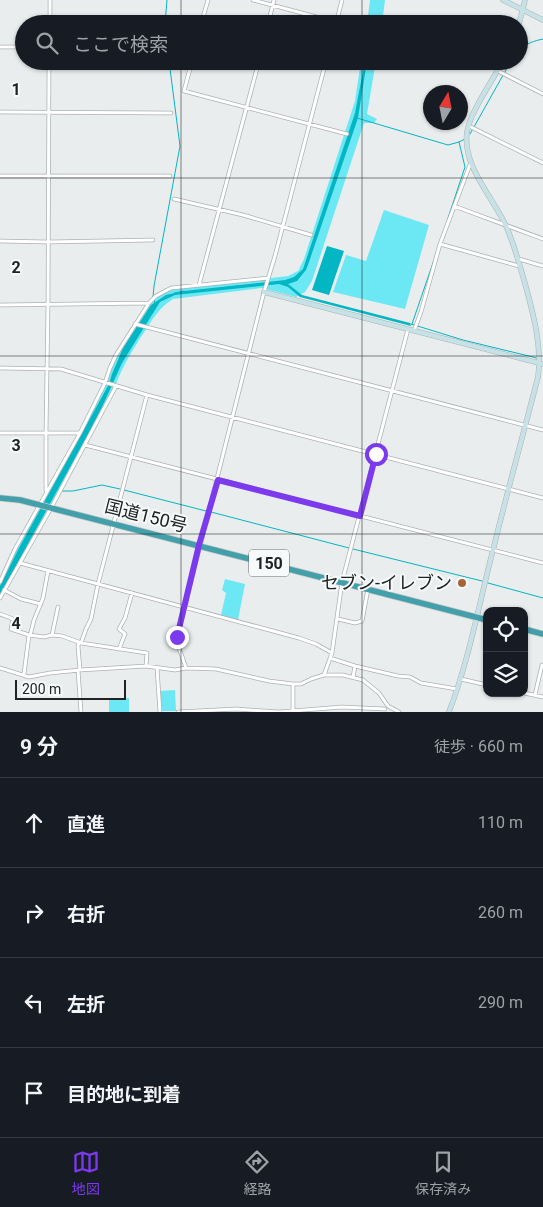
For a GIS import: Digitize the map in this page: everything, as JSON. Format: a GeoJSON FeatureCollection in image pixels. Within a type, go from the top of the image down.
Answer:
{"type":"FeatureCollection","features":[{"type":"Feature","properties":{"kind":"highway","name":"国道150号"},"geometry":{"type":"LineString","coordinates":[[0,498],[20,500],[114,523],[483,619]]}},
{"type":"Feature","properties":{"kind":"highway"},"geometry":{"type":"LineString","coordinates":[[528,630],[543,634]]}},
{"type":"Feature","properties":{"kind":"street"},"geometry":{"type":"LineString","coordinates":[[50,0],[50,15]]}},
{"type":"Feature","properties":{"kind":"street"},"geometry":{"type":"LineString","coordinates":[[204,15],[208,0]]}},
{"type":"Feature","properties":{"kind":"street"},"geometry":{"type":"LineString","coordinates":[[253,0],[308,15]]}},
{"type":"Feature","properties":{"kind":"street"},"geometry":{"type":"LineString","coordinates":[[270,15],[274,0]]}},
{"type":"Feature","properties":{"kind":"street"},"geometry":{"type":"LineString","coordinates":[[338,15],[342,0]]}},
{"type":"Feature","properties":{"kind":"street"},"geometry":{"type":"LineString","coordinates":[[503,0],[543,20]]}},
{"type":"Feature","properties":{"kind":"street"},"geometry":{"type":"LineString","coordinates":[[521,15],[525,0]]}},
{"type":"Feature","properties":{"kind":"street"},"geometry":{"type":"LineString","coordinates":[[0,47],[15,47]]}},
{"type":"Feature","properties":{"kind":"street"},"geometry":{"type":"LineString","coordinates":[[46,493],[49,70]]}},
{"type":"Feature","properties":{"kind":"street"},"geometry":{"type":"LineString","coordinates":[[190,70],[184,92],[347,134]]}},
{"type":"Feature","properties":{"kind":"street"},"geometry":{"type":"LineString","coordinates":[[199,285],[256,70]]}},
{"type":"Feature","properties":{"kind":"street"},"geometry":{"type":"LineString","coordinates":[[186,668],[178,646],[177,637],[199,545],[218,480],[264,290],[324,70]]}},
{"type":"Feature","properties":{"kind":"street"},"geometry":{"type":"LineString","coordinates":[[449,712],[458,690],[541,363],[534,317],[519,259],[506,226],[471,162],[467,149],[467,132],[477,107],[498,71],[543,94]]}},
{"type":"Feature","properties":{"kind":"street"},"geometry":{"type":"LineString","coordinates":[[0,112],[170,113]]}},
{"type":"Feature","properties":{"kind":"street"},"geometry":{"type":"LineString","coordinates":[[469,126],[543,163]]}},
{"type":"Feature","properties":{"kind":"street"},"geometry":{"type":"LineString","coordinates":[[414,331],[440,244],[471,162]]}},
{"type":"Feature","properties":{"kind":"street"},"geometry":{"type":"LineString","coordinates":[[0,176],[170,176]]}},
{"type":"Feature","properties":{"kind":"street"},"geometry":{"type":"LineString","coordinates":[[174,199],[243,215],[312,235]]}},
{"type":"Feature","properties":{"kind":"street"},"geometry":{"type":"LineString","coordinates":[[454,206],[543,239]]}},
{"type":"Feature","properties":{"kind":"street"},"geometry":{"type":"LineString","coordinates":[[0,241],[153,240]]}},
{"type":"Feature","properties":{"kind":"street"},"geometry":{"type":"LineString","coordinates":[[440,244],[520,266]]}},
{"type":"Feature","properties":{"kind":"street"},"geometry":{"type":"LineString","coordinates":[[519,259],[543,266]]}},
{"type":"Feature","properties":{"kind":"street"},"geometry":{"type":"LineString","coordinates":[[0,579],[80,433],[105,383],[116,355],[149,303],[156,296],[171,288],[268,279]]}},
{"type":"Feature","properties":{"kind":"street"},"geometry":{"type":"LineString","coordinates":[[264,290],[541,363]]}},
{"type":"Feature","properties":{"kind":"street"},"geometry":{"type":"LineString","coordinates":[[0,304],[149,303]]}},
{"type":"Feature","properties":{"kind":"street"},"geometry":{"type":"LineString","coordinates":[[135,324],[543,430]]}},
{"type":"Feature","properties":{"kind":"street"},"geometry":{"type":"LineString","coordinates":[[324,676],[332,653],[342,582],[408,329]]}},
{"type":"Feature","properties":{"kind":"street"},"geometry":{"type":"LineString","coordinates":[[0,368],[47,368],[61,370],[146,395],[543,498]]}},
{"type":"Feature","properties":{"kind":"street"},"geometry":{"type":"LineString","coordinates":[[0,598],[51,508],[116,386]]}},
{"type":"Feature","properties":{"kind":"street"},"geometry":{"type":"LineString","coordinates":[[81,712],[78,646],[91,619],[98,584],[146,395]]}},
{"type":"Feature","properties":{"kind":"street"},"geometry":{"type":"LineString","coordinates":[[0,433],[80,433]]}},
{"type":"Feature","properties":{"kind":"street"},"geometry":{"type":"LineString","coordinates":[[85,445],[543,563]]}},
{"type":"Feature","properties":{"kind":"street"},"geometry":{"type":"LineString","coordinates":[[20,563],[299,638],[316,644],[332,653]]}},
{"type":"Feature","properties":{"kind":"street"},"geometry":{"type":"LineString","coordinates":[[24,674],[30,636],[48,571]]}},
{"type":"Feature","properties":{"kind":"street"},"geometry":{"type":"LineString","coordinates":[[338,619],[356,623],[362,621],[369,589]]}},
{"type":"Feature","properties":{"kind":"street"},"geometry":{"type":"LineString","coordinates":[[4,590],[21,599],[40,604]]}},
{"type":"Feature","properties":{"kind":"street"},"geometry":{"type":"LineString","coordinates":[[119,649],[125,634],[119,630],[125,618],[132,593]]}},
{"type":"Feature","properties":{"kind":"street"},"geometry":{"type":"LineString","coordinates":[[52,635],[58,607]]}},
{"type":"Feature","properties":{"kind":"street"},"geometry":{"type":"LineString","coordinates":[[0,614],[13,619],[11,630],[30,636],[62,636],[80,643],[147,653],[146,666]]}},
{"type":"Feature","properties":{"kind":"street"},"geometry":{"type":"LineString","coordinates":[[330,658],[344,664],[398,676],[410,676],[421,683],[458,690]]}},
{"type":"Feature","properties":{"kind":"street"},"geometry":{"type":"LineString","coordinates":[[535,695],[542,665]]}},
{"type":"Feature","properties":{"kind":"street"},"geometry":{"type":"LineString","coordinates":[[0,668],[29,677],[79,670],[146,666],[174,670],[186,668],[216,669],[269,681],[293,684],[301,684],[324,676],[353,676],[363,680],[380,693],[385,710]]}},
{"type":"Feature","properties":{"kind":"street"},"geometry":{"type":"LineString","coordinates":[[353,676],[355,666]]}},
{"type":"Feature","properties":{"kind":"street"},"geometry":{"type":"LineString","coordinates":[[157,668],[160,712]]}},
{"type":"Feature","properties":{"kind":"street"},"geometry":{"type":"LineString","coordinates":[[460,679],[483,684]]}},
{"type":"Feature","properties":{"kind":"street"},"geometry":{"type":"LineString","coordinates":[[293,684],[293,711]]}},
{"type":"Feature","properties":{"kind":"street"},"geometry":{"type":"LineString","coordinates":[[528,694],[543,697]]}},
{"type":"Feature","properties":{"kind":"street"},"geometry":{"type":"LineString","coordinates":[[178,712],[236,710],[279,712],[342,707],[399,712]]}},
{"type":"Feature","properties":{"kind":"shaded area"},"geometry":{"type":"Polygon","coordinates":[[[370,0],[385,0],[383,15],[368,15],[370,0]]]}},
{"type":"Feature","properties":{"kind":"shaded area"},"geometry":{"type":"Polygon","coordinates":[[[360,70],[374,70],[367,114],[377,119],[374,123],[364,123],[312,281],[305,292],[296,297],[262,288],[173,299],[161,309],[130,355],[111,397],[0,599],[0,582],[6,569],[82,428],[116,355],[153,300],[166,290],[288,276],[298,271],[304,259],[355,101],[360,70]]]}},
{"type":"Feature","properties":{"kind":"shaded area"},"geometry":{"type":"Polygon","coordinates":[[[363,70],[366,70],[358,118],[309,262],[306,270],[297,281],[288,284],[302,295],[410,323],[411,326],[300,297],[288,287],[279,284],[175,295],[160,302],[122,363],[87,436],[0,595],[0,586],[109,384],[123,348],[151,305],[166,295],[184,291],[285,280],[294,277],[303,269],[355,113],[363,70]]]}},
{"type":"Feature","properties":{"kind":"shaded area"},"geometry":{"type":"Polygon","coordinates":[[[384,210],[429,225],[405,309],[333,292],[346,255],[366,261],[384,210]]]}},
{"type":"Feature","properties":{"kind":"shaded area"},"geometry":{"type":"Polygon","coordinates":[[[327,246],[344,251],[329,295],[312,290],[327,246]]]}},
{"type":"Feature","properties":{"kind":"shaded area"},"geometry":{"type":"Polygon","coordinates":[[[225,579],[245,584],[238,620],[221,615],[226,593],[222,590],[225,579]]]}},
{"type":"Feature","properties":{"kind":"shaded area"},"geometry":{"type":"Polygon","coordinates":[[[175,690],[176,711],[161,711],[160,691],[175,690]]]}},
{"type":"Feature","properties":{"kind":"shaded area"},"geometry":{"type":"Polygon","coordinates":[[[129,698],[129,712],[109,712],[109,699],[129,698]]]}},
{"type":"Feature","properties":{"kind":"waterway"},"geometry":{"type":"LineString","coordinates":[[166,15],[167,0]]}},
{"type":"Feature","properties":{"kind":"waterway"},"geometry":{"type":"LineString","coordinates":[[528,44],[543,39]]}},
{"type":"Feature","properties":{"kind":"waterway"},"geometry":{"type":"LineString","coordinates":[[155,303],[153,297],[154,286],[180,146],[170,70]]}},
{"type":"Feature","properties":{"kind":"waterway"},"geometry":{"type":"LineString","coordinates":[[470,134],[506,70]]}},
{"type":"Feature","properties":{"kind":"waterway"},"geometry":{"type":"LineString","coordinates":[[357,118],[448,145],[465,139]]}},
{"type":"Feature","properties":{"kind":"waterway"},"geometry":{"type":"LineString","coordinates":[[448,218],[465,167],[459,142]]}},
{"type":"Feature","properties":{"kind":"waterway"},"geometry":{"type":"LineString","coordinates":[[412,324],[435,257]]}},
{"type":"Feature","properties":{"kind":"waterway"},"geometry":{"type":"LineString","coordinates":[[228,287],[239,286]]}},
{"type":"Feature","properties":{"kind":"waterway"},"geometry":{"type":"LineString","coordinates":[[174,293],[184,291]]}},
{"type":"Feature","properties":{"kind":"waterway"},"geometry":{"type":"LineString","coordinates":[[411,324],[463,340],[537,358]]}},
{"type":"Feature","properties":{"kind":"waterway"},"geometry":{"type":"LineString","coordinates":[[61,491],[73,491],[102,485],[120,489]]}},
{"type":"Feature","properties":{"kind":"waterway"},"geometry":{"type":"LineString","coordinates":[[124,490],[206,511]]}},
{"type":"Feature","properties":{"kind":"waterway"},"geometry":{"type":"LineString","coordinates":[[211,512],[349,548]]}},
{"type":"Feature","properties":{"kind":"waterway"},"geometry":{"type":"LineString","coordinates":[[353,549],[482,581]]}},
{"type":"Feature","properties":{"kind":"waterway"},"geometry":{"type":"LineString","coordinates":[[488,583],[543,598]]}},
{"type":"Feature","properties":{"kind":"place","name":"セブン-イレブン"},"geometry":{"type":"Point","coordinates":[462,583]}},
{"type":"Feature","properties":{"kind":"route"},"geometry":{"type":"LineString","coordinates":[[177,637],[199,545],[218,480],[360,516],[376,454]]}}]}
